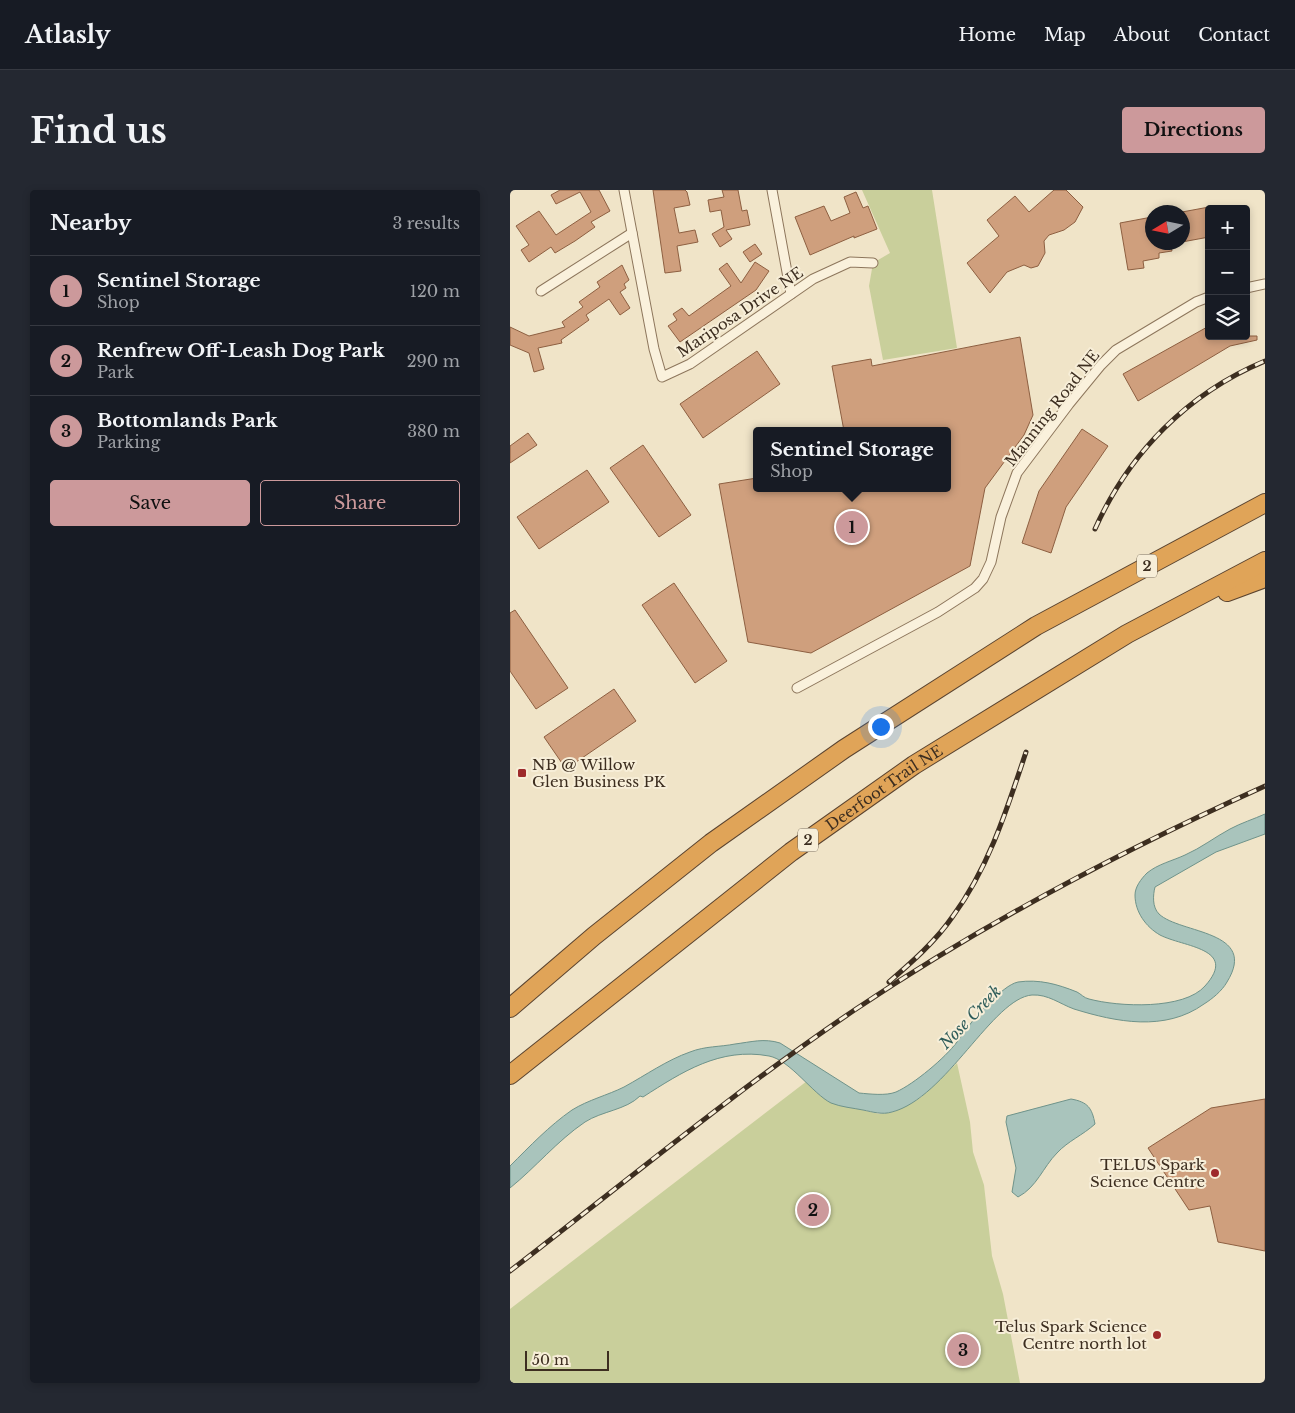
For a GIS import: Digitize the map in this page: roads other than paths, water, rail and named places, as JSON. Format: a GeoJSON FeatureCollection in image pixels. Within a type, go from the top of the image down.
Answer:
{"type":"FeatureCollection","features":[{"type":"Feature","properties":{"kind":"highway","name":"2"},"geometry":{"type":"LineString","coordinates":[[510,1008],[594,936],[711,843],[844,749],[1036,626],[1263,503]]}},
{"type":"Feature","properties":{"kind":"highway","name":"Deerfoot Trail NE"},"geometry":{"type":"LineString","coordinates":[[510,1075],[792,852],[914,766],[1127,634],[1265,562]]}},
{"type":"Feature","properties":{"kind":"highway"},"geometry":{"type":"LineString","coordinates":[[1127,634],[1265,578]]}},
{"type":"Feature","properties":{"kind":"street","name":"Mariposa Drive NE"},"geometry":{"type":"LineString","coordinates":[[624,190],[654,349],[662,378],[690,364],[813,279],[850,262],[872,263]]}},
{"type":"Feature","properties":{"kind":"street"},"geometry":{"type":"LineString","coordinates":[[772,190],[791,294]]}},
{"type":"Feature","properties":{"kind":"street"},"geometry":{"type":"LineString","coordinates":[[541,291],[632,233]]}},
{"type":"Feature","properties":{"kind":"street"},"geometry":{"type":"LineString","coordinates":[[1250,287],[1265,284]]}},
{"type":"Feature","properties":{"kind":"street","name":"Manning Road NE"},"geometry":{"type":"LineString","coordinates":[[797,688],[938,612],[975,588],[983,579],[991,562],[1001,517],[1017,473],[1087,381],[1122,346],[1205,299]]}},
{"type":"Feature","properties":{"kind":"water"},"geometry":{"type":"Polygon","coordinates":[[[1265,814],[1265,834],[1216,852],[1155,887],[1154,904],[1159,914],[1169,921],[1213,936],[1225,943],[1233,952],[1234,965],[1227,982],[1220,992],[1189,1013],[1157,1021],[1123,1021],[1090,1014],[1049,998],[1032,995],[1017,1000],[1001,1013],[950,1070],[931,1088],[912,1103],[885,1113],[831,1103],[824,1099],[793,1070],[769,1056],[751,1054],[718,1058],[687,1071],[643,1097],[640,1096],[628,1104],[585,1122],[565,1137],[510,1188],[510,1166],[540,1136],[572,1110],[624,1087],[681,1055],[696,1050],[758,1041],[780,1043],[859,1093],[888,1094],[903,1088],[937,1063],[952,1048],[983,1009],[1008,987],[1018,982],[1048,983],[1077,992],[1089,999],[1117,1004],[1167,1003],[1195,994],[1205,986],[1214,973],[1216,964],[1212,956],[1193,946],[1160,935],[1150,928],[1139,913],[1135,895],[1136,889],[1145,875],[1156,867],[1191,852],[1234,827],[1265,814]]]}},
{"type":"Feature","properties":{"kind":"water"},"geometry":{"type":"Polygon","coordinates":[[[1071,1099],[1082,1102],[1091,1110],[1095,1124],[1061,1149],[1030,1188],[1018,1197],[1012,1192],[1016,1168],[1006,1122],[1007,1116],[1071,1099]]]}},
{"type":"Feature","properties":{"kind":"railway"},"geometry":{"type":"LineString","coordinates":[[1095,529],[1125,475],[1164,428],[1186,408],[1211,390],[1237,374],[1265,361]]}},
{"type":"Feature","properties":{"kind":"railway"},"geometry":{"type":"LineString","coordinates":[[889,982],[931,943],[966,897],[996,837],[1026,752]]}},
{"type":"Feature","properties":{"kind":"railway"},"geometry":{"type":"LineString","coordinates":[[510,1271],[767,1072],[905,977],[955,946],[1056,889],[1159,836],[1265,786]]}},
{"type":"Feature","properties":{"kind":"place","name":"Sentinel Storage"},"geometry":{"type":"Point","coordinates":[852,527]}},
{"type":"Feature","properties":{"kind":"place","name":"NB @ Willow Glen Business PK"},"geometry":{"type":"Point","coordinates":[522,773]}},
{"type":"Feature","properties":{"kind":"place","name":"TELUS Spark Science Centre"},"geometry":{"type":"Point","coordinates":[1215,1173]}},
{"type":"Feature","properties":{"kind":"place","name":"Renfrew Off-Leash Dog Park"},"geometry":{"type":"Point","coordinates":[813,1210]}},
{"type":"Feature","properties":{"kind":"place","name":"Telus Spark Science Centre north lot"},"geometry":{"type":"Point","coordinates":[1157,1335]}},
{"type":"Feature","properties":{"kind":"place","name":"Bottomlands Park"},"geometry":{"type":"Point","coordinates":[963,1350]}},
{"type":"Feature","properties":{"kind":"water label","name":"Nose Creek"},"geometry":{"type":"Point","coordinates":[970,1017]}}]}
